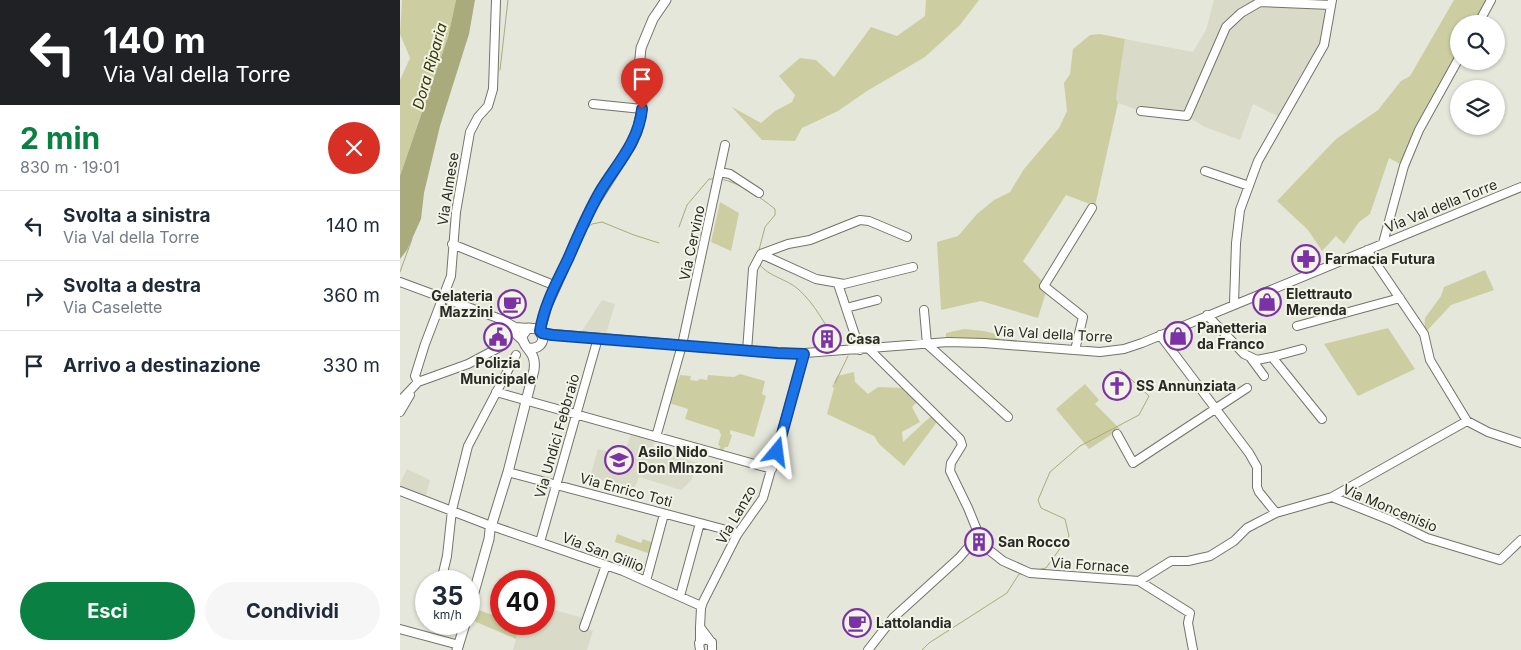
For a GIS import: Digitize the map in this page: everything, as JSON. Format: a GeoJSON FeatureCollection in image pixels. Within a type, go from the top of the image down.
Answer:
{"type":"FeatureCollection","features":[{"type":"Feature","properties":{"kind":"main road"},"geometry":{"type":"LineString","coordinates":[[527,401],[536,363],[529,348],[522,340],[523,333],[530,328],[547,306],[596,200],[634,139],[640,123],[642,109],[639,68],[641,48],[653,19],[666,0]]}},
{"type":"Feature","properties":{"kind":"main road"},"geometry":{"type":"LineString","coordinates":[[480,571],[539,362],[547,306]]}},
{"type":"Feature","properties":{"kind":"main road"},"geometry":{"type":"LineString","coordinates":[[530,328],[541,338]]}},
{"type":"Feature","properties":{"kind":"main road"},"geometry":{"type":"LineString","coordinates":[[529,348],[541,338]]}},
{"type":"Feature","properties":{"kind":"main road"},"geometry":{"type":"LineString","coordinates":[[458,647],[462,635]]}},
{"type":"Feature","properties":{"kind":"street","name":"Via Almese"},"geometry":{"type":"LineString","coordinates":[[418,382],[416,376],[425,344],[451,276],[452,244],[470,132],[478,117],[488,106],[493,89],[496,0]]}},
{"type":"Feature","properties":{"kind":"street"},"geometry":{"type":"LineString","coordinates":[[1483,15],[1491,0]]}},
{"type":"Feature","properties":{"kind":"street"},"geometry":{"type":"LineString","coordinates":[[1141,111],[1187,116],[1226,28],[1241,12],[1260,2],[1331,2],[1324,45],[1262,155],[1240,210],[1236,243],[1234,304]]}},
{"type":"Feature","properties":{"kind":"street"},"geometry":{"type":"LineString","coordinates":[[1383,243],[1404,166],[1419,130],[1452,70]]}},
{"type":"Feature","properties":{"kind":"street"},"geometry":{"type":"LineString","coordinates":[[593,104],[642,109]]}},
{"type":"Feature","properties":{"kind":"street","name":"Via Cervino"},"geometry":{"type":"LineString","coordinates":[[656,437],[682,345],[725,145]]}},
{"type":"Feature","properties":{"kind":"street"},"geometry":{"type":"LineString","coordinates":[[1205,171],[1249,186]]}},
{"type":"Feature","properties":{"kind":"street"},"geometry":{"type":"LineString","coordinates":[[719,172],[730,174],[759,193]]}},
{"type":"Feature","properties":{"kind":"street","name":"Via Val della Torre"},"geometry":{"type":"LineString","coordinates":[[541,338],[552,335],[804,354],[948,342],[1075,350],[1111,351],[1124,349],[1521,187]]}},
{"type":"Feature","properties":{"kind":"street"},"geometry":{"type":"LineString","coordinates":[[1075,350],[1083,317],[1044,286],[1092,208]]}},
{"type":"Feature","properties":{"kind":"street"},"geometry":{"type":"LineString","coordinates":[[747,351],[754,269],[761,254],[788,244],[810,240],[860,220],[869,221],[907,237]]}},
{"type":"Feature","properties":{"kind":"street"},"geometry":{"type":"LineString","coordinates":[[452,244],[556,286]]}},
{"type":"Feature","properties":{"kind":"street"},"geometry":{"type":"LineString","coordinates":[[1367,250],[1424,334],[1430,360],[1467,421],[1488,432],[1521,444]]}},
{"type":"Feature","properties":{"kind":"street"},"geometry":{"type":"LineString","coordinates":[[761,254],[816,279],[844,284],[913,267]]}},
{"type":"Feature","properties":{"kind":"street"},"geometry":{"type":"LineString","coordinates":[[400,282],[503,320],[515,327],[530,328]]}},
{"type":"Feature","properties":{"kind":"street"},"geometry":{"type":"LineString","coordinates":[[839,287],[860,350]]}},
{"type":"Feature","properties":{"kind":"street"},"geometry":{"type":"LineString","coordinates":[[1298,326],[1400,298]]}},
{"type":"Feature","properties":{"kind":"street"},"geometry":{"type":"LineString","coordinates":[[846,308],[877,300]]}},
{"type":"Feature","properties":{"kind":"street"},"geometry":{"type":"LineString","coordinates":[[924,310],[928,344],[1008,417]]}},
{"type":"Feature","properties":{"kind":"street"},"geometry":{"type":"LineString","coordinates":[[1207,315],[1238,349],[1257,360],[1302,349]]}},
{"type":"Feature","properties":{"kind":"street"},"geometry":{"type":"LineString","coordinates":[[498,319],[522,340]]}},
{"type":"Feature","properties":{"kind":"street"},"geometry":{"type":"LineString","coordinates":[[1160,335],[1249,453],[1257,467],[1257,486],[1259,492],[1276,513]]}},
{"type":"Feature","properties":{"kind":"street","name":"Via Undici Febbraio"},"geometry":{"type":"LineString","coordinates":[[540,542],[598,338]]}},
{"type":"Feature","properties":{"kind":"street"},"geometry":{"type":"LineString","coordinates":[[400,401],[418,382],[468,364],[500,347]]}},
{"type":"Feature","properties":{"kind":"street","name":"Via Fornace"},"geometry":{"type":"LineString","coordinates":[[869,349],[960,439],[962,445],[951,463],[950,471],[979,535],[989,550],[1003,562],[1030,572],[1139,581],[1190,613],[1188,623],[1193,650]]}},
{"type":"Feature","properties":{"kind":"street","name":"Via Lanzo"},"geometry":{"type":"LineString","coordinates":[[699,647],[701,606],[737,535],[762,500],[804,354]]}},
{"type":"Feature","properties":{"kind":"street"},"geometry":{"type":"LineString","coordinates":[[444,570],[452,510],[468,446],[516,355]]}},
{"type":"Feature","properties":{"kind":"street"},"geometry":{"type":"LineString","coordinates":[[1249,357],[1264,376]]}},
{"type":"Feature","properties":{"kind":"street"},"geometry":{"type":"LineString","coordinates":[[1272,357],[1322,419]]}},
{"type":"Feature","properties":{"kind":"street"},"geometry":{"type":"LineString","coordinates":[[400,412],[418,382]]}},
{"type":"Feature","properties":{"kind":"street"},"geometry":{"type":"LineString","coordinates":[[1117,434],[1133,463],[1247,388]]}},
{"type":"Feature","properties":{"kind":"street"},"geometry":{"type":"LineString","coordinates":[[496,392],[772,469]]}},
{"type":"Feature","properties":{"kind":"street"},"geometry":{"type":"LineString","coordinates":[[1332,497],[1467,421]]}},
{"type":"Feature","properties":{"kind":"street","name":"Via Enrico Toti"},"geometry":{"type":"LineString","coordinates":[[508,472],[734,532],[737,535]]}},
{"type":"Feature","properties":{"kind":"street","name":"Via San Gillio"},"geometry":{"type":"LineString","coordinates":[[400,491],[606,565],[701,606]]}},
{"type":"Feature","properties":{"kind":"street","name":"Via Moncenisio"},"geometry":{"type":"LineString","coordinates":[[1139,581],[1170,561],[1188,561],[1210,556],[1234,541],[1247,528],[1276,513],[1332,497],[1390,520],[1427,538],[1500,560],[1521,540]]}},
{"type":"Feature","properties":{"kind":"street"},"geometry":{"type":"LineString","coordinates":[[646,581],[664,514]]}},
{"type":"Feature","properties":{"kind":"street"},"geometry":{"type":"LineString","coordinates":[[680,596],[700,523]]}},
{"type":"Feature","properties":{"kind":"street"},"geometry":{"type":"LineString","coordinates":[[868,650],[893,618],[959,558],[979,535]]}},
{"type":"Feature","properties":{"kind":"street"},"geometry":{"type":"LineString","coordinates":[[584,627],[606,565]]}},
{"type":"Feature","properties":{"kind":"street"},"geometry":{"type":"LineString","coordinates":[[700,627],[712,642],[713,649]]}},
{"type":"Feature","properties":{"kind":"street"},"geometry":{"type":"LineString","coordinates":[[400,629],[458,647]]}},
{"type":"Feature","properties":{"kind":"street"},"geometry":{"type":"LineString","coordinates":[[699,647],[705,638],[709,639]]}},
{"type":"Feature","properties":{"kind":"shaded area"},"geometry":{"type":"Polygon","coordinates":[[[402,0],[456,0],[448,37],[400,176],[400,80],[410,58],[400,34],[402,0]]]}},
{"type":"Feature","properties":{"kind":"shaded area"},"geometry":{"type":"Polygon","coordinates":[[[456,0],[475,0],[469,34],[440,126],[424,193],[421,219],[407,250],[400,259],[400,176],[448,37],[456,0]]]}},
{"type":"Feature","properties":{"kind":"shaded area"},"geometry":{"type":"Polygon","coordinates":[[[926,0],[979,0],[960,25],[925,57],[867,91],[838,111],[802,128],[795,141],[762,140],[732,107],[761,123],[775,111],[792,102],[795,95],[779,76],[800,58],[816,60],[834,77],[871,27],[897,36],[925,16],[926,0]]]}},
{"type":"Feature","properties":{"kind":"shaded area"},"geometry":{"type":"Polygon","coordinates":[[[1214,0],[1330,0],[1327,35],[1282,118],[1253,104],[1240,140],[1205,127],[1187,116],[1141,111],[1118,103],[1116,99],[1125,39],[1193,52],[1206,30],[1214,0]]]}},
{"type":"Feature","properties":{"kind":"shaded area"},"geometry":{"type":"Polygon","coordinates":[[[1454,0],[1491,0],[1483,15],[1450,15],[1450,70],[1453,70],[1404,166],[1389,158],[1370,214],[1359,222],[1344,244],[1336,236],[1322,251],[1308,230],[1277,201],[1336,139],[1378,110],[1401,81],[1410,76],[1454,0]]]}},
{"type":"Feature","properties":{"kind":"shaded area"},"geometry":{"type":"Polygon","coordinates":[[[1100,34],[1125,39],[1116,99],[1118,103],[1095,206],[1066,195],[1023,261],[1043,282],[1040,286],[1046,292],[1038,318],[981,301],[941,310],[937,242],[958,236],[977,214],[994,200],[1010,192],[1024,169],[1059,128],[1067,111],[1064,83],[1070,74],[1073,49],[1090,35],[1100,34]]]}},
{"type":"Feature","properties":{"kind":"shaded area"},"geometry":{"type":"Polygon","coordinates":[[[720,202],[739,213],[731,251],[711,242],[720,202]]]}},
{"type":"Feature","properties":{"kind":"shaded area"},"geometry":{"type":"Polygon","coordinates":[[[1485,270],[1494,290],[1451,305],[1424,334],[1425,318],[1441,296],[1444,287],[1485,270]]]}},
{"type":"Feature","properties":{"kind":"shaded area"},"geometry":{"type":"Polygon","coordinates":[[[602,300],[615,304],[606,334],[582,331],[602,300]]]}},
{"type":"Feature","properties":{"kind":"shaded area"},"geometry":{"type":"Polygon","coordinates":[[[1388,328],[1415,369],[1358,396],[1324,344],[1388,328]]]}},
{"type":"Feature","properties":{"kind":"shaded area"},"geometry":{"type":"Polygon","coordinates":[[[964,329],[1000,335],[999,340],[946,337],[946,333],[964,329]]]}},
{"type":"Feature","properties":{"kind":"shaded area"},"geometry":{"type":"Polygon","coordinates":[[[854,372],[855,382],[868,394],[878,387],[902,388],[917,402],[912,407],[920,422],[902,432],[903,442],[931,416],[937,422],[904,466],[879,444],[874,436],[827,414],[834,388],[832,387],[837,376],[854,372]]]}},
{"type":"Feature","properties":{"kind":"shaded area"},"geometry":{"type":"Polygon","coordinates":[[[740,374],[765,381],[762,394],[766,396],[754,437],[730,430],[732,435],[728,447],[725,447],[723,451],[719,450],[720,446],[718,445],[721,435],[719,430],[685,419],[688,409],[669,403],[676,379],[678,380],[680,375],[691,376],[690,380],[698,381],[699,379],[707,380],[708,375],[734,377],[740,374]]]}},
{"type":"Feature","properties":{"kind":"shaded area"},"geometry":{"type":"Polygon","coordinates":[[[1085,384],[1099,400],[1095,404],[1120,429],[1089,449],[1056,409],[1085,384]]]}},
{"type":"Feature","properties":{"kind":"shaded area"},"geometry":{"type":"Polygon","coordinates":[[[631,434],[654,440],[653,449],[697,463],[691,481],[681,490],[639,477],[634,489],[590,477],[598,449],[623,456],[631,434]]]}},
{"type":"Feature","properties":{"kind":"shaded area"},"geometry":{"type":"Polygon","coordinates":[[[407,469],[430,480],[425,499],[400,491],[400,483],[407,469]]]}},
{"type":"Feature","properties":{"kind":"shaded area"},"geometry":{"type":"Polygon","coordinates":[[[617,534],[641,543],[643,539],[653,543],[651,554],[615,542],[617,534]]]}},
{"type":"Feature","properties":{"kind":"shaded area"},"geometry":{"type":"Polygon","coordinates":[[[555,610],[583,618],[579,627],[593,631],[587,650],[513,650],[517,635],[555,635],[555,610]]]}},
{"type":"Feature","properties":{"kind":"shaded area"},"geometry":{"type":"Polygon","coordinates":[[[480,611],[490,614],[490,628],[480,624],[480,611]]]}},
{"type":"Feature","properties":{"kind":"shaded area"},"geometry":{"type":"Polygon","coordinates":[[[507,635],[517,635],[516,639],[507,635]]]}},
{"type":"Feature","properties":{"kind":"waterway"},"geometry":{"type":"LineString","coordinates":[[500,70],[508,0]]}},
{"type":"Feature","properties":{"kind":"waterway"},"geometry":{"type":"LineString","coordinates":[[679,227],[687,205],[709,179],[714,179]]}},
{"type":"Feature","properties":{"kind":"waterway"},"geometry":{"type":"LineString","coordinates":[[721,179],[742,187],[775,209],[775,215],[765,227],[759,250]]}},
{"type":"Feature","properties":{"kind":"waterway"},"geometry":{"type":"LineString","coordinates":[[586,229],[592,224],[602,222],[659,243]]}},
{"type":"Feature","properties":{"kind":"waterway"},"geometry":{"type":"LineString","coordinates":[[400,272],[412,239]]}},
{"type":"Feature","properties":{"kind":"waterway"},"geometry":{"type":"LineString","coordinates":[[759,264],[768,272],[794,286],[810,301],[836,343]]}},
{"type":"Feature","properties":{"kind":"waterway"},"geometry":{"type":"LineString","coordinates":[[835,383],[848,356]]}},
{"type":"Feature","properties":{"kind":"waterway"},"geometry":{"type":"LineString","coordinates":[[1037,570],[1046,568],[1069,536],[1065,519],[1041,508],[1038,500],[1050,472],[1080,446],[1139,415],[1149,396],[1120,369]]}},
{"type":"Feature","properties":{"kind":"waterway"},"geometry":{"type":"LineString","coordinates":[[922,650],[929,643],[1007,593],[1019,574],[1022,574]]}},
{"type":"Feature","properties":{"kind":"place","name":"Farmacia Futura"},"geometry":{"type":"Point","coordinates":[1306,259]}},
{"type":"Feature","properties":{"kind":"place","name":"Elettrauto Merenda"},"geometry":{"type":"Point","coordinates":[1267,302]}},
{"type":"Feature","properties":{"kind":"place","name":"Gelateria Mazzini"},"geometry":{"type":"Point","coordinates":[512,304]}},
{"type":"Feature","properties":{"kind":"place","name":"Panetteria da Franco"},"geometry":{"type":"Point","coordinates":[1178,336]}},
{"type":"Feature","properties":{"kind":"place","name":"Polizia Municipale"},"geometry":{"type":"Point","coordinates":[498,337]}},
{"type":"Feature","properties":{"kind":"place","name":"Casa"},"geometry":{"type":"Point","coordinates":[827,339]}},
{"type":"Feature","properties":{"kind":"place","name":"SS Annunziata"},"geometry":{"type":"Point","coordinates":[1117,386]}},
{"type":"Feature","properties":{"kind":"place","name":"Asilo Nido Don MInzoni"},"geometry":{"type":"Point","coordinates":[619,460]}},
{"type":"Feature","properties":{"kind":"place","name":"San Rocco"},"geometry":{"type":"Point","coordinates":[979,542]}},
{"type":"Feature","properties":{"kind":"place","name":"Lattolandia"},"geometry":{"type":"Point","coordinates":[857,623]}},
{"type":"Feature","properties":{"kind":"route"},"geometry":{"type":"LineString","coordinates":[[642,109],[642,116],[634,139],[591,208],[547,306],[540,331],[552,335],[804,354],[777,452]]}},
{"type":"Feature","properties":{"kind":"water label","name":"Dora Riparia"},"geometry":{"type":"Point","coordinates":[430,66]}}]}
